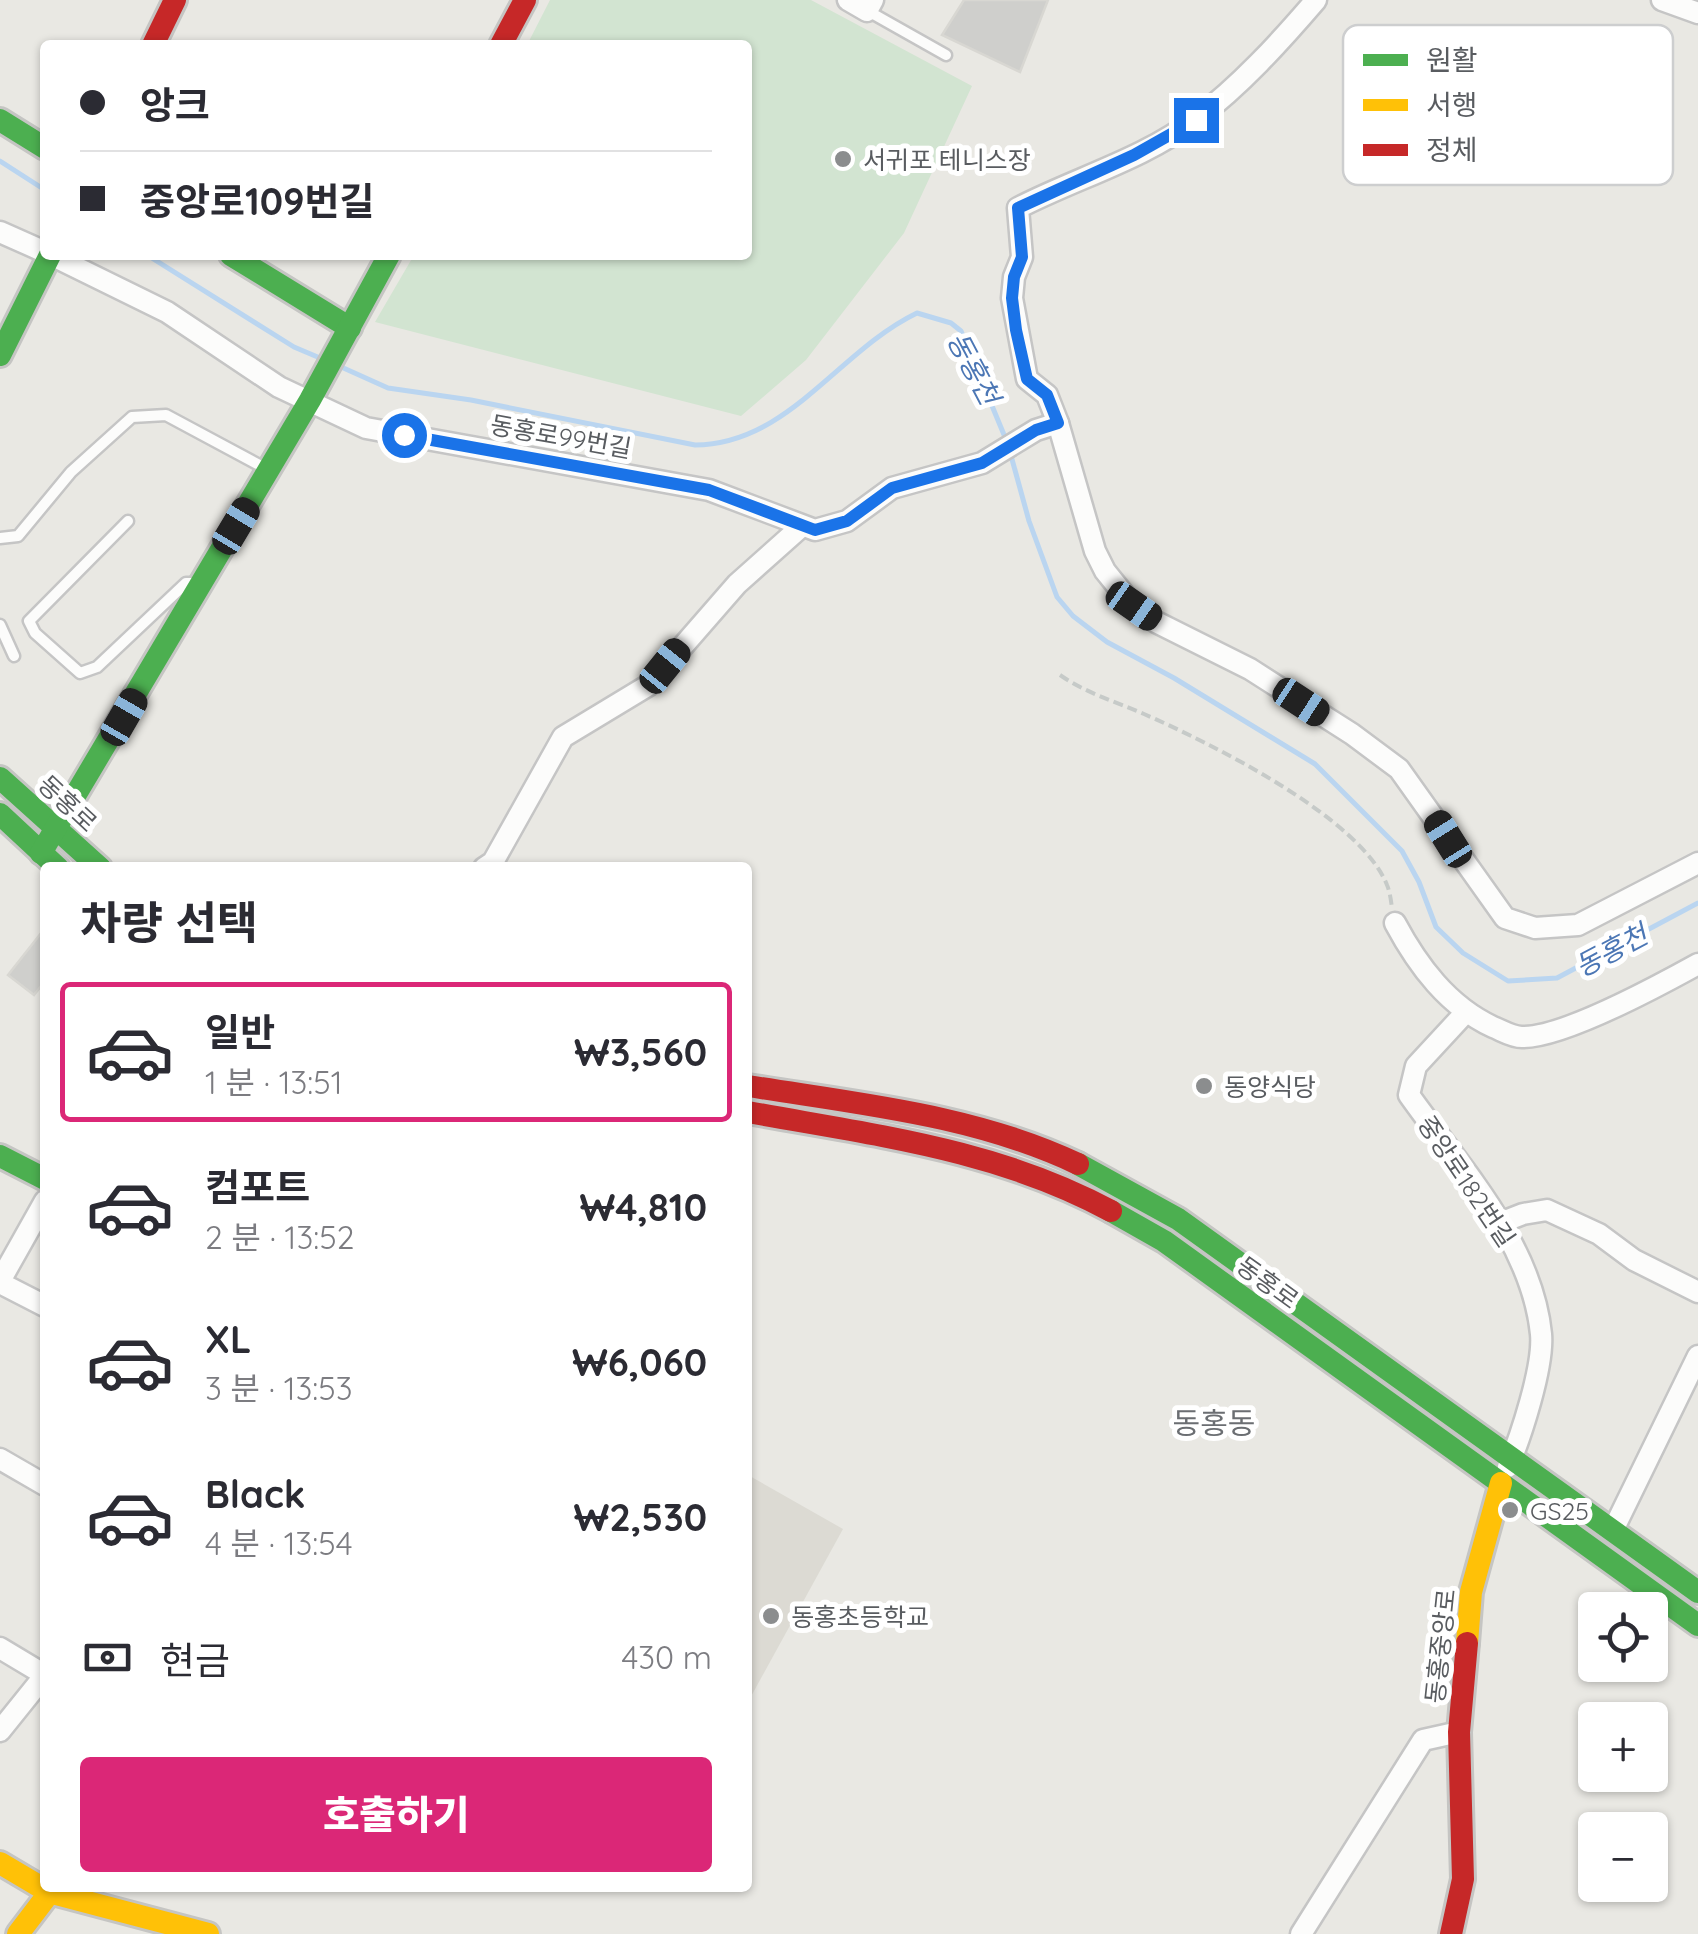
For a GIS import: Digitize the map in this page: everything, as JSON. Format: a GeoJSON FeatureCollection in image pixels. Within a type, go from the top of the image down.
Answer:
{"type":"FeatureCollection","features":[{"type":"Feature","properties":{"kind":"main road"},"geometry":{"type":"LineString","coordinates":[[155,40],[176,0]]}},
{"type":"Feature","properties":{"kind":"main road"},"geometry":{"type":"LineString","coordinates":[[504,40],[525,0]]}},
{"type":"Feature","properties":{"kind":"main road"},"geometry":{"type":"LineString","coordinates":[[0,120],[40,145]]}},
{"type":"Feature","properties":{"kind":"main road"},"geometry":{"type":"LineString","coordinates":[[0,355],[45,260]]}},
{"type":"Feature","properties":{"kind":"main road"},"geometry":{"type":"LineString","coordinates":[[239,260],[346,335]]}},
{"type":"Feature","properties":{"kind":"main road"},"geometry":{"type":"LineString","coordinates":[[49,860],[56,830],[314,393],[386,260]]}},
{"type":"Feature","properties":{"kind":"main road","name":"동홍로"},"geometry":{"type":"LineString","coordinates":[[0,778],[93,862]]}},
{"type":"Feature","properties":{"kind":"main road"},"geometry":{"type":"LineString","coordinates":[[0,814],[49,860]]}},
{"type":"Feature","properties":{"kind":"main road","name":"동홍로"},"geometry":{"type":"LineString","coordinates":[[752,1087],[938,1118],[999,1134],[1106,1178],[1178,1219],[1698,1592]]}},
{"type":"Feature","properties":{"kind":"main road","name":"동홍로"},"geometry":{"type":"LineString","coordinates":[[752,1113],[932,1144],[991,1159],[1094,1202],[1164,1241],[1698,1625]]}},
{"type":"Feature","properties":{"kind":"main road"},"geometry":{"type":"LineString","coordinates":[[0,1156],[40,1176]]}},
{"type":"Feature","properties":{"kind":"main road","name":"동홍중앙로"},"geometry":{"type":"LineString","coordinates":[[1459,1732],[1471,1592],[1501,1483]]}},
{"type":"Feature","properties":{"kind":"main road"},"geometry":{"type":"LineString","coordinates":[[1452,1934],[1462,1878],[1459,1732]]}},
{"type":"Feature","properties":{"kind":"main road"},"geometry":{"type":"LineString","coordinates":[[0,1863],[40,1884]]}},
{"type":"Feature","properties":{"kind":"main road"},"geometry":{"type":"LineString","coordinates":[[18,1934],[50,1892]]}},
{"type":"Feature","properties":{"kind":"main road"},"geometry":{"type":"LineString","coordinates":[[58,1892],[208,1934]]}},
{"type":"Feature","properties":{"kind":"street"},"geometry":{"type":"LineString","coordinates":[[848,0],[870,5]]}},
{"type":"Feature","properties":{"kind":"street"},"geometry":{"type":"LineString","coordinates":[[1316,0],[1280,42],[1196,120],[1134,155],[1018,208],[1022,257],[1014,277],[1012,298],[1016,330],[1027,379],[1047,395],[1058,423],[1094,551],[1126,598],[1156,622],[1250,669],[1390,762],[1429,808],[1505,918],[1535,928],[1578,925],[1698,864]]}},
{"type":"Feature","properties":{"kind":"street"},"geometry":{"type":"LineString","coordinates":[[1662,0],[1698,13]]}},
{"type":"Feature","properties":{"kind":"street","name":"동홍로99번길"},"geometry":{"type":"LineString","coordinates":[[0,232],[40,250]]}},
{"type":"Feature","properties":{"kind":"street","name":"동홍로99번길"},"geometry":{"type":"LineString","coordinates":[[60,260],[167,312],[280,387],[314,393],[366,428],[709,490],[802,526]]}},
{"type":"Feature","properties":{"kind":"street"},"geometry":{"type":"LineString","coordinates":[[493,862],[563,737],[649,685],[737,584],[802,526],[815,530],[847,521],[892,488],[982,463],[1036,430],[1058,423]]}},
{"type":"Feature","properties":{"kind":"street"},"geometry":{"type":"LineString","coordinates":[[1396,922],[1432,981],[1466,1012],[1516,1038],[1544,1036],[1659,986],[1698,964]]}},
{"type":"Feature","properties":{"kind":"street","name":"중앙로182번길"},"geometry":{"type":"LineString","coordinates":[[1466,1012],[1416,1066],[1409,1095],[1500,1222],[1534,1296],[1542,1338],[1526,1419],[1501,1483]]}},
{"type":"Feature","properties":{"kind":"street"},"geometry":{"type":"LineString","coordinates":[[40,1210],[0,1282],[40,1303]]}},
{"type":"Feature","properties":{"kind":"street"},"geometry":{"type":"LineString","coordinates":[[1500,1222],[1547,1210],[1599,1234],[1634,1260],[1698,1292]]}},
{"type":"Feature","properties":{"kind":"street"},"geometry":{"type":"LineString","coordinates":[[1617,1522],[1698,1356]]}},
{"type":"Feature","properties":{"kind":"street"},"geometry":{"type":"LineString","coordinates":[[0,1458],[40,1483]]}},
{"type":"Feature","properties":{"kind":"street"},"geometry":{"type":"LineString","coordinates":[[0,1648],[40,1672]]}},
{"type":"Feature","properties":{"kind":"street"},"geometry":{"type":"LineString","coordinates":[[0,1731],[40,1681]]}},
{"type":"Feature","properties":{"kind":"street","name":"동홍중앙로"},"geometry":{"type":"LineString","coordinates":[[1301,1934],[1424,1740],[1459,1732]]}},
{"type":"Feature","properties":{"kind":"lane"},"geometry":{"type":"LineString","coordinates":[[870,5],[946,55]]}},
{"type":"Feature","properties":{"kind":"lane"},"geometry":{"type":"LineString","coordinates":[[0,538],[18,536],[71,472],[132,416],[166,415],[269,470]]}},
{"type":"Feature","properties":{"kind":"lane"},"geometry":{"type":"LineString","coordinates":[[128,522],[29,621],[35,633],[80,673],[98,667],[186,582],[202,583]]}},
{"type":"Feature","properties":{"kind":"lane"},"geometry":{"type":"LineString","coordinates":[[0,625],[14,656]]}},
{"type":"Feature","properties":{"kind":"path"},"geometry":{"type":"LineString","coordinates":[[1060,674],[1082,690],[1141,713],[1243,764],[1338,824],[1387,884],[1396,922]]}},
{"type":"Feature","properties":{"kind":"shaded area","name":"동홍초등학교"},"geometry":{"type":"Polygon","coordinates":[[[752,1477],[843,1529],[752,1695],[752,1477]]]}},
{"type":"Feature","properties":{"kind":"green space","name":"서귀포 테니스장"},"geometry":{"type":"Polygon","coordinates":[[[550,0],[811,0],[972,86],[904,233],[806,360],[741,416],[375,322],[411,260],[752,260],[752,40],[530,40],[550,0]]]}},
{"type":"Feature","properties":{"kind":"building"},"geometry":{"type":"Polygon","coordinates":[[[964,0],[1048,0],[1020,72],[942,35],[964,0]]]}},
{"type":"Feature","properties":{"kind":"building"},"geometry":{"type":"Polygon","coordinates":[[[40,934],[40,987],[34,995],[8,975],[40,934]]]}},
{"type":"Feature","properties":{"kind":"waterway","name":"동홍천"},"geometry":{"type":"LineString","coordinates":[[0,161],[40,187]]}},
{"type":"Feature","properties":{"kind":"waterway","name":"동홍천"},"geometry":{"type":"LineString","coordinates":[[155,260],[294,347],[320,358]]}},
{"type":"Feature","properties":{"kind":"waterway","name":"동홍천"},"geometry":{"type":"LineString","coordinates":[[339,366],[388,388],[471,400],[695,445],[728,441],[786,413],[862,350],[917,313],[951,323],[961,331],[1007,442]]}},
{"type":"Feature","properties":{"kind":"waterway","name":"동홍천"},"geometry":{"type":"LineString","coordinates":[[1010,452],[1029,521],[1057,597],[1073,616],[1107,642],[1315,764],[1402,851],[1436,927],[1463,953],[1508,981],[1557,978],[1698,903]]}},
{"type":"Feature","properties":{"kind":"traffic: fast"},"geometry":{"type":"LineString","coordinates":[[0,120],[40,145]]}},
{"type":"Feature","properties":{"kind":"traffic: fast"},"geometry":{"type":"LineString","coordinates":[[0,355],[48,260]]}},
{"type":"Feature","properties":{"kind":"traffic: fast"},"geometry":{"type":"LineString","coordinates":[[239,260],[350,328]]}},
{"type":"Feature","properties":{"kind":"traffic: fast"},"geometry":{"type":"LineString","coordinates":[[41,853],[310,400],[386,260]]}},
{"type":"Feature","properties":{"kind":"traffic: fast"},"geometry":{"type":"LineString","coordinates":[[0,778],[93,862]]}},
{"type":"Feature","properties":{"kind":"traffic: fast"},"geometry":{"type":"LineString","coordinates":[[0,814],[52,862]]}},
{"type":"Feature","properties":{"kind":"traffic: fast"},"geometry":{"type":"LineString","coordinates":[[0,1156],[40,1176]]}},
{"type":"Feature","properties":{"kind":"traffic: fast"},"geometry":{"type":"LineString","coordinates":[[1078,1164],[1178,1219],[1698,1592]]}},
{"type":"Feature","properties":{"kind":"traffic: fast"},"geometry":{"type":"LineString","coordinates":[[1111,1211],[1164,1241],[1698,1625]]}},
{"type":"Feature","properties":{"kind":"traffic: slow"},"geometry":{"type":"LineString","coordinates":[[1467,1643],[1471,1592],[1501,1483]]}},
{"type":"Feature","properties":{"kind":"traffic: slow"},"geometry":{"type":"LineString","coordinates":[[0,1863],[40,1887]]}},
{"type":"Feature","properties":{"kind":"traffic: slow"},"geometry":{"type":"LineString","coordinates":[[49,1892],[208,1934]]}},
{"type":"Feature","properties":{"kind":"traffic: slow"},"geometry":{"type":"LineString","coordinates":[[18,1934],[50,1892]]}},
{"type":"Feature","properties":{"kind":"traffic: jam"},"geometry":{"type":"LineString","coordinates":[[155,40],[175,0]]}},
{"type":"Feature","properties":{"kind":"traffic: jam"},"geometry":{"type":"LineString","coordinates":[[504,40],[525,0]]}},
{"type":"Feature","properties":{"kind":"traffic: jam"},"geometry":{"type":"LineString","coordinates":[[752,1087],[958,1123],[1039,1147],[1078,1164]]}},
{"type":"Feature","properties":{"kind":"traffic: jam"},"geometry":{"type":"LineString","coordinates":[[752,1113],[979,1158],[1068,1190],[1111,1211]]}},
{"type":"Feature","properties":{"kind":"traffic: jam"},"geometry":{"type":"LineString","coordinates":[[1451,1934],[1463,1879],[1459,1732],[1467,1643]]}},
{"type":"Feature","properties":{"kind":"place","name":"서귀포 테니스장"},"geometry":{"type":"Point","coordinates":[843,159]}},
{"type":"Feature","properties":{"kind":"place","name":"동양식당"},"geometry":{"type":"Point","coordinates":[1204,1086]}},
{"type":"Feature","properties":{"kind":"place","name":"GS25"},"geometry":{"type":"Point","coordinates":[1510,1510]}},
{"type":"Feature","properties":{"kind":"place","name":"동홍초등학교"},"geometry":{"type":"Point","coordinates":[771,1616]}},
{"type":"Feature","properties":{"kind":"district","name":"동홍동"},"geometry":{"type":"Point","coordinates":[1214,1423]}},
{"type":"Feature","properties":{"kind":"route"},"geometry":{"type":"LineString","coordinates":[[404,435],[709,490],[815,530],[847,521],[892,488],[982,463],[1036,430],[1058,423],[1047,395],[1027,379],[1016,330],[1012,298],[1014,277],[1022,257],[1018,208],[1134,155],[1196,120]]}}]}
